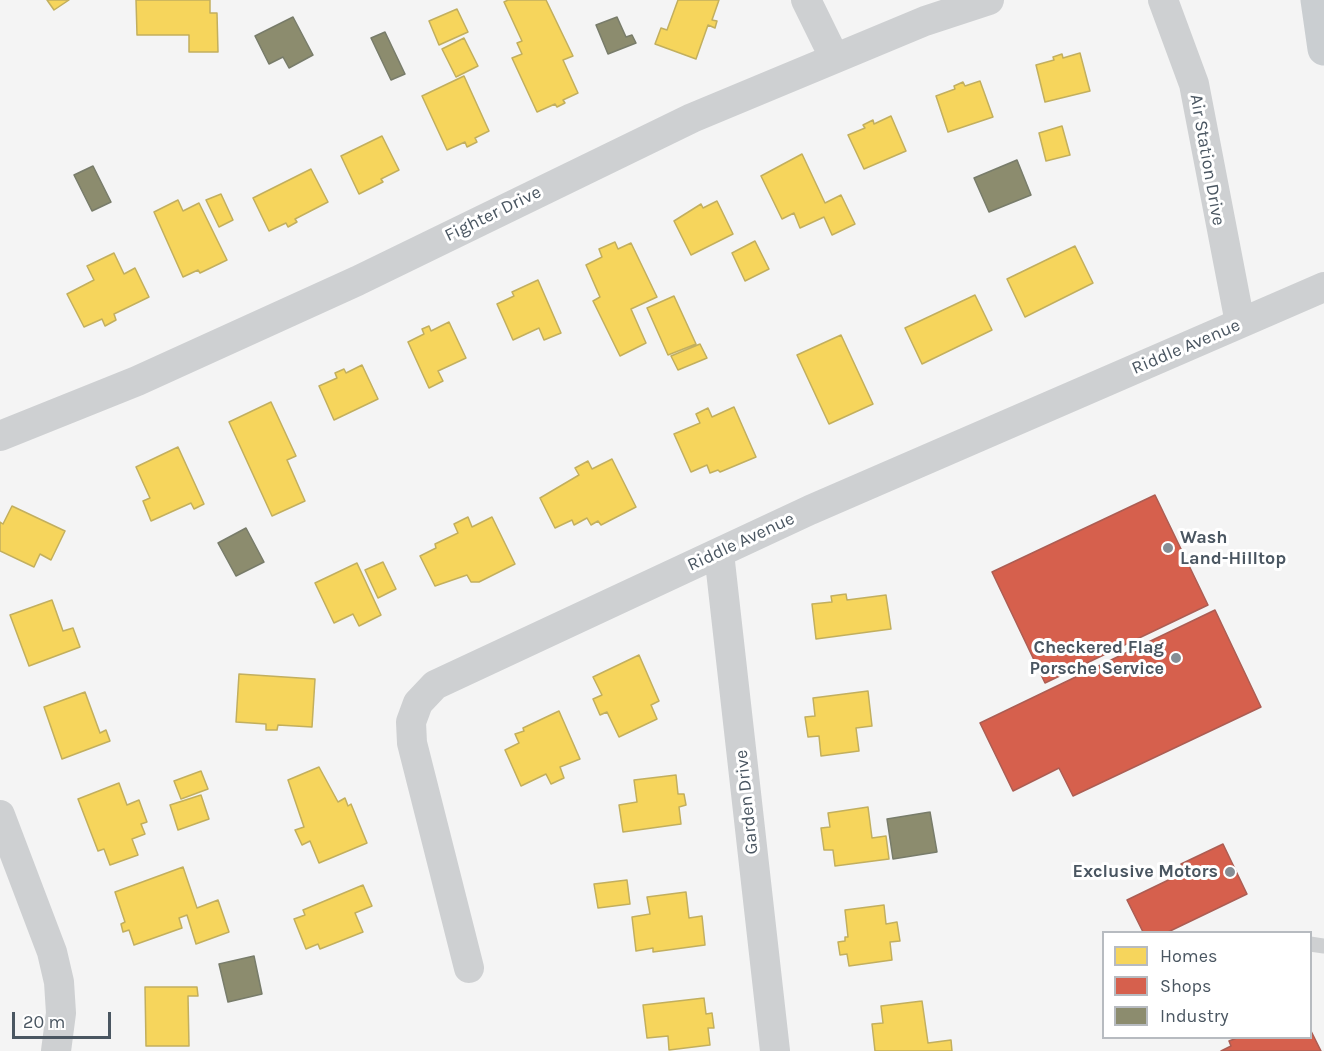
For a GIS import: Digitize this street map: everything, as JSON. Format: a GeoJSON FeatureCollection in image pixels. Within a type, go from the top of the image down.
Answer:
{"type":"FeatureCollection","features":[{"type":"Feature","properties":{"kind":"main road"},"geometry":{"type":"LineString","coordinates":[[1317,0],[1324,49]]}},
{"type":"Feature","properties":{"kind":"street"},"geometry":{"type":"LineString","coordinates":[[806,0],[834,57]]}},
{"type":"Feature","properties":{"kind":"street","name":"Fighter Drive"},"geometry":{"type":"LineString","coordinates":[[0,436],[148,376],[357,281],[692,118],[834,57],[925,21],[989,0]]}},
{"type":"Feature","properties":{"kind":"street","name":"Air Station Drive"},"geometry":{"type":"LineString","coordinates":[[1163,0],[1194,84],[1240,323]]}},
{"type":"Feature","properties":{"kind":"street","name":"Riddle Avenue"},"geometry":{"type":"LineString","coordinates":[[469,968],[412,743],[411,723],[418,703],[435,685],[810,510],[1324,287]]}},
{"type":"Feature","properties":{"kind":"street","name":"Garden Drive"},"geometry":{"type":"LineString","coordinates":[[719,553],[775,1051]]}},
{"type":"Feature","properties":{"kind":"street"},"geometry":{"type":"LineString","coordinates":[[0,815],[52,952],[59,982],[61,1013],[56,1051]]}},
{"type":"Feature","properties":{"kind":"building: Homes"},"geometry":{"type":"Polygon","coordinates":[[[47,0],[69,0],[54,10],[47,0]]]}},
{"type":"Feature","properties":{"kind":"building: Homes"},"geometry":{"type":"Polygon","coordinates":[[[136,0],[210,0],[210,13],[217,13],[218,52],[189,52],[189,35],[137,35],[136,0]]]}},
{"type":"Feature","properties":{"kind":"building: Homes"},"geometry":{"type":"Polygon","coordinates":[[[508,0],[546,0],[573,56],[563,60],[578,93],[563,100],[565,103],[557,107],[555,104],[537,112],[512,58],[522,54],[517,43],[522,41],[504,2],[508,0]]]}},
{"type":"Feature","properties":{"kind":"building: Homes"},"geometry":{"type":"Polygon","coordinates":[[[678,0],[719,0],[712,20],[717,21],[715,28],[708,25],[696,59],[655,44],[661,28],[667,30],[678,0]]]}},
{"type":"Feature","properties":{"kind":"building: Homes"},"geometry":{"type":"Polygon","coordinates":[[[457,9],[468,32],[439,45],[429,21],[457,9]]]}},
{"type":"Feature","properties":{"kind":"building: Homes"},"geometry":{"type":"Polygon","coordinates":[[[464,38],[478,66],[456,77],[442,49],[464,38]]]}},
{"type":"Feature","properties":{"kind":"building: Homes"},"geometry":{"type":"Polygon","coordinates":[[[1080,53],[1090,91],[1045,102],[1036,65],[1054,60],[1053,57],[1062,54],[1063,58],[1080,53]]]}},
{"type":"Feature","properties":{"kind":"building: Homes"},"geometry":{"type":"Polygon","coordinates":[[[464,76],[489,131],[475,138],[477,142],[467,147],[465,142],[447,150],[422,96],[464,76]]]}},
{"type":"Feature","properties":{"kind":"building: Homes"},"geometry":{"type":"Polygon","coordinates":[[[980,81],[993,117],[948,132],[936,96],[955,89],[954,86],[963,82],[965,86],[980,81]]]}},
{"type":"Feature","properties":{"kind":"building: Homes"},"geometry":{"type":"Polygon","coordinates":[[[891,116],[906,151],[864,169],[848,135],[865,128],[863,125],[873,120],[874,124],[891,116]]]}},
{"type":"Feature","properties":{"kind":"building: Homes"},"geometry":{"type":"Polygon","coordinates":[[[1062,126],[1070,155],[1046,161],[1039,133],[1062,126]]]}},
{"type":"Feature","properties":{"kind":"building: Homes"},"geometry":{"type":"Polygon","coordinates":[[[382,136],[399,170],[381,179],[383,182],[359,194],[341,156],[382,136]]]}},
{"type":"Feature","properties":{"kind":"building: Homes"},"geometry":{"type":"Polygon","coordinates":[[[802,154],[825,203],[841,195],[855,224],[832,235],[824,217],[800,228],[794,213],[782,219],[761,176],[802,154]]]}},
{"type":"Feature","properties":{"kind":"building: Homes"},"geometry":{"type":"Polygon","coordinates":[[[311,169],[328,202],[295,219],[297,222],[288,227],[286,223],[269,231],[253,198],[311,169]]]}},
{"type":"Feature","properties":{"kind":"building: Homes"},"geometry":{"type":"Polygon","coordinates":[[[221,194],[233,220],[219,227],[206,200],[221,194]]]}},
{"type":"Feature","properties":{"kind":"building: Homes"},"geometry":{"type":"Polygon","coordinates":[[[178,200],[183,211],[199,203],[227,260],[200,273],[198,270],[183,277],[154,212],[178,200]]]}},
{"type":"Feature","properties":{"kind":"building: Homes"},"geometry":{"type":"Polygon","coordinates":[[[717,201],[733,234],[691,255],[674,221],[701,204],[703,208],[717,201]]]}},
{"type":"Feature","properties":{"kind":"building: Homes"},"geometry":{"type":"Polygon","coordinates":[[[755,241],[769,269],[745,281],[732,253],[755,241]]]}},
{"type":"Feature","properties":{"kind":"building: Homes"},"geometry":{"type":"Polygon","coordinates":[[[615,242],[618,249],[631,243],[657,297],[631,309],[646,343],[620,356],[593,301],[600,297],[586,265],[602,257],[599,249],[615,242]]]}},
{"type":"Feature","properties":{"kind":"building: Homes"},"geometry":{"type":"Polygon","coordinates":[[[1075,246],[1093,283],[1025,317],[1007,279],[1075,246]]]}},
{"type":"Feature","properties":{"kind":"building: Homes"},"geometry":{"type":"Polygon","coordinates":[[[114,253],[124,274],[135,268],[149,297],[114,314],[116,320],[105,326],[102,319],[84,327],[67,294],[94,280],[87,266],[114,253]]]}},
{"type":"Feature","properties":{"kind":"building: Homes"},"geometry":{"type":"Polygon","coordinates":[[[538,280],[561,333],[544,340],[539,328],[513,340],[497,304],[514,296],[512,292],[538,280]]]}},
{"type":"Feature","properties":{"kind":"building: Homes"},"geometry":{"type":"Polygon","coordinates":[[[975,295],[992,330],[922,364],[905,328],[975,295]]]}},
{"type":"Feature","properties":{"kind":"building: Homes"},"geometry":{"type":"Polygon","coordinates":[[[674,296],[696,344],[668,355],[647,308],[674,296]]]}},
{"type":"Feature","properties":{"kind":"building: Homes"},"geometry":{"type":"Polygon","coordinates":[[[449,322],[466,358],[438,371],[443,381],[429,388],[408,342],[424,334],[422,329],[429,326],[431,331],[449,322]]]}},
{"type":"Feature","properties":{"kind":"building: Homes"},"geometry":{"type":"Polygon","coordinates":[[[841,335],[873,404],[829,424],[797,355],[841,335]]]}},
{"type":"Feature","properties":{"kind":"building: Homes"},"geometry":{"type":"Polygon","coordinates":[[[700,344],[707,358],[678,370],[671,356],[700,344]]]}},
{"type":"Feature","properties":{"kind":"building: Homes"},"geometry":{"type":"Polygon","coordinates":[[[362,365],[378,399],[334,420],[319,386],[337,378],[335,373],[344,369],[346,373],[362,365]]]}},
{"type":"Feature","properties":{"kind":"building: Homes"},"geometry":{"type":"Polygon","coordinates":[[[271,402],[296,456],[287,460],[305,501],[272,516],[229,422],[271,402]]]}},
{"type":"Feature","properties":{"kind":"building: Homes"},"geometry":{"type":"Polygon","coordinates":[[[734,407],[756,457],[720,472],[718,470],[710,473],[707,465],[691,472],[674,434],[700,423],[696,414],[708,408],[712,417],[734,407]]]}},
{"type":"Feature","properties":{"kind":"building: Homes"},"geometry":{"type":"Polygon","coordinates":[[[178,447],[204,504],[194,509],[191,503],[151,521],[143,501],[150,498],[136,467],[178,447]]]}},
{"type":"Feature","properties":{"kind":"building: Homes"},"geometry":{"type":"Polygon","coordinates":[[[612,459],[636,507],[601,525],[598,521],[591,525],[587,518],[574,525],[572,520],[555,528],[540,498],[579,475],[575,468],[588,461],[592,469],[612,459]]]}},
{"type":"Feature","properties":{"kind":"building: Homes"},"geometry":{"type":"Polygon","coordinates":[[[12,506],[65,531],[51,560],[40,554],[34,567],[0,551],[0,522],[3,524],[12,506]]]}},
{"type":"Feature","properties":{"kind":"building: Homes"},"geometry":{"type":"Polygon","coordinates":[[[468,517],[472,527],[492,517],[515,564],[479,582],[471,582],[467,575],[435,586],[420,556],[436,548],[435,544],[458,533],[454,524],[468,517]]]}},
{"type":"Feature","properties":{"kind":"building: Homes"},"geometry":{"type":"Polygon","coordinates":[[[383,562],[396,589],[378,598],[365,570],[383,562]]]}},
{"type":"Feature","properties":{"kind":"building: Homes"},"geometry":{"type":"Polygon","coordinates":[[[357,563],[381,615],[359,626],[353,614],[334,623],[315,583],[357,563]]]}},
{"type":"Feature","properties":{"kind":"building: Homes"},"geometry":{"type":"Polygon","coordinates":[[[846,594],[847,600],[886,595],[891,629],[816,639],[812,604],[832,602],[831,596],[846,594]]]}},
{"type":"Feature","properties":{"kind":"building: Homes"},"geometry":{"type":"Polygon","coordinates":[[[52,600],[63,631],[73,628],[80,647],[29,666],[10,615],[52,600]]]}},
{"type":"Feature","properties":{"kind":"building: Homes"},"geometry":{"type":"Polygon","coordinates":[[[639,655],[659,701],[651,705],[657,719],[619,737],[607,712],[600,715],[593,699],[602,695],[593,677],[639,655]]]}},
{"type":"Feature","properties":{"kind":"building: Homes"},"geometry":{"type":"Polygon","coordinates":[[[239,674],[315,679],[312,727],[278,725],[277,730],[266,730],[266,724],[236,722],[239,674]]]}},
{"type":"Feature","properties":{"kind":"building: Homes"},"geometry":{"type":"Polygon","coordinates":[[[868,691],[872,726],[856,728],[859,751],[821,756],[819,736],[808,737],[805,717],[815,716],[813,698],[868,691]]]}},
{"type":"Feature","properties":{"kind":"building: Homes"},"geometry":{"type":"Polygon","coordinates":[[[85,692],[100,733],[106,730],[110,741],[62,759],[44,707],[85,692]]]}},
{"type":"Feature","properties":{"kind":"building: Homes"},"geometry":{"type":"Polygon","coordinates":[[[559,711],[580,759],[560,767],[564,778],[551,784],[546,774],[521,786],[505,750],[519,743],[515,734],[524,731],[523,728],[559,711]]]}},
{"type":"Feature","properties":{"kind":"building: Homes"},"geometry":{"type":"Polygon","coordinates":[[[319,767],[338,802],[345,798],[348,806],[351,804],[367,843],[319,863],[310,841],[302,845],[295,830],[304,827],[288,780],[319,767]]]}},
{"type":"Feature","properties":{"kind":"building: Homes"},"geometry":{"type":"Polygon","coordinates":[[[201,771],[208,789],[181,799],[174,781],[201,771]]]}},
{"type":"Feature","properties":{"kind":"building: Homes"},"geometry":{"type":"Polygon","coordinates":[[[676,775],[678,794],[684,794],[686,805],[679,807],[681,824],[623,832],[619,805],[637,802],[634,780],[676,775]]]}},
{"type":"Feature","properties":{"kind":"building: Homes"},"geometry":{"type":"Polygon","coordinates":[[[119,783],[127,805],[139,800],[147,822],[141,824],[145,834],[132,839],[138,855],[110,865],[104,849],[98,851],[78,799],[119,783]]]}},
{"type":"Feature","properties":{"kind":"building: Homes"},"geometry":{"type":"Polygon","coordinates":[[[201,795],[209,819],[178,830],[170,805],[201,795]]]}},
{"type":"Feature","properties":{"kind":"building: Homes"},"geometry":{"type":"Polygon","coordinates":[[[868,807],[872,838],[886,836],[889,859],[835,866],[833,850],[824,850],[821,828],[830,827],[828,813],[868,807]]]}},
{"type":"Feature","properties":{"kind":"building: Homes"},"geometry":{"type":"Polygon","coordinates":[[[183,867],[197,908],[218,900],[229,932],[196,944],[187,915],[179,918],[182,928],[134,945],[129,930],[123,932],[121,924],[125,922],[115,892],[183,867]]]}},
{"type":"Feature","properties":{"kind":"building: Homes"},"geometry":{"type":"Polygon","coordinates":[[[627,880],[630,904],[598,908],[594,884],[627,880]]]}},
{"type":"Feature","properties":{"kind":"building: Homes"},"geometry":{"type":"Polygon","coordinates":[[[363,885],[372,906],[355,913],[363,932],[320,949],[318,944],[306,949],[294,919],[305,915],[303,910],[363,885]]]}},
{"type":"Feature","properties":{"kind":"building: Homes"},"geometry":{"type":"Polygon","coordinates":[[[686,892],[689,918],[702,916],[705,945],[653,952],[653,948],[636,951],[632,917],[650,914],[647,897],[686,892]]]}},
{"type":"Feature","properties":{"kind":"building: Homes"},"geometry":{"type":"Polygon","coordinates":[[[884,905],[886,924],[897,922],[900,941],[890,942],[892,960],[849,966],[847,954],[840,955],[838,942],[845,941],[845,937],[848,937],[845,910],[884,905]]]}},
{"type":"Feature","properties":{"kind":"building: Homes"},"geometry":{"type":"Polygon","coordinates":[[[145,987],[197,987],[198,996],[188,996],[189,1046],[146,1046],[145,987]]]}},
{"type":"Feature","properties":{"kind":"building: Homes"},"geometry":{"type":"Polygon","coordinates":[[[704,998],[706,1014],[712,1013],[714,1028],[708,1028],[710,1045],[669,1050],[668,1036],[647,1038],[643,1005],[704,998]]]}},
{"type":"Feature","properties":{"kind":"building: Homes"},"geometry":{"type":"Polygon","coordinates":[[[922,1001],[928,1043],[951,1040],[952,1051],[875,1051],[872,1024],[883,1023],[881,1006],[922,1001]]]}},
{"type":"Feature","properties":{"kind":"building: Shops"},"geometry":{"type":"Polygon","coordinates":[[[1155,495],[1208,605],[1045,683],[992,572],[1155,495]]]}},
{"type":"Feature","properties":{"kind":"building: Shops","name":"Checkered Flag Porsche Service"},"geometry":{"type":"Polygon","coordinates":[[[1215,610],[1261,707],[1073,796],[1059,768],[1013,791],[980,723],[1215,610]]]}},
{"type":"Feature","properties":{"kind":"building: Shops"},"geometry":{"type":"Polygon","coordinates":[[[1223,844],[1247,894],[1170,931],[1142,931],[1127,900],[1185,872],[1181,864],[1223,844]]]}},
{"type":"Feature","properties":{"kind":"building: Shops"},"geometry":{"type":"Polygon","coordinates":[[[1312,1033],[1321,1051],[1221,1051],[1231,1046],[1229,1041],[1234,1039],[1312,1039],[1312,1033]]]}},
{"type":"Feature","properties":{"kind":"building: Industry"},"geometry":{"type":"Polygon","coordinates":[[[293,17],[313,55],[289,68],[283,57],[269,64],[255,36],[293,17]]]}},
{"type":"Feature","properties":{"kind":"building: Industry"},"geometry":{"type":"Polygon","coordinates":[[[617,17],[626,37],[632,35],[636,43],[608,54],[596,25],[617,17]]]}},
{"type":"Feature","properties":{"kind":"building: Industry"},"geometry":{"type":"Polygon","coordinates":[[[385,32],[405,74],[391,80],[371,38],[385,32]]]}},
{"type":"Feature","properties":{"kind":"building: Industry"},"geometry":{"type":"Polygon","coordinates":[[[1017,160],[1031,195],[989,212],[974,178],[1017,160]]]}},
{"type":"Feature","properties":{"kind":"building: Industry"},"geometry":{"type":"Polygon","coordinates":[[[93,166],[111,202],[92,211],[74,175],[93,166]]]}},
{"type":"Feature","properties":{"kind":"building: Industry"},"geometry":{"type":"Polygon","coordinates":[[[246,528],[264,562],[236,576],[218,543],[246,528]]]}},
{"type":"Feature","properties":{"kind":"building: Industry"},"geometry":{"type":"Polygon","coordinates":[[[930,812],[937,852],[893,859],[887,819],[930,812]]]}},
{"type":"Feature","properties":{"kind":"building: Industry"},"geometry":{"type":"Polygon","coordinates":[[[254,956],[262,994],[228,1002],[219,964],[254,956]]]}},
{"type":"Feature","properties":{"kind":"place","name":"Wash Land-Hilltop"},"geometry":{"type":"Point","coordinates":[1168,548]}},
{"type":"Feature","properties":{"kind":"place","name":"Checkered Flag Porsche Service"},"geometry":{"type":"Point","coordinates":[1176,658]}},
{"type":"Feature","properties":{"kind":"place","name":"Exclusive Motors"},"geometry":{"type":"Point","coordinates":[1230,872]}}]}
